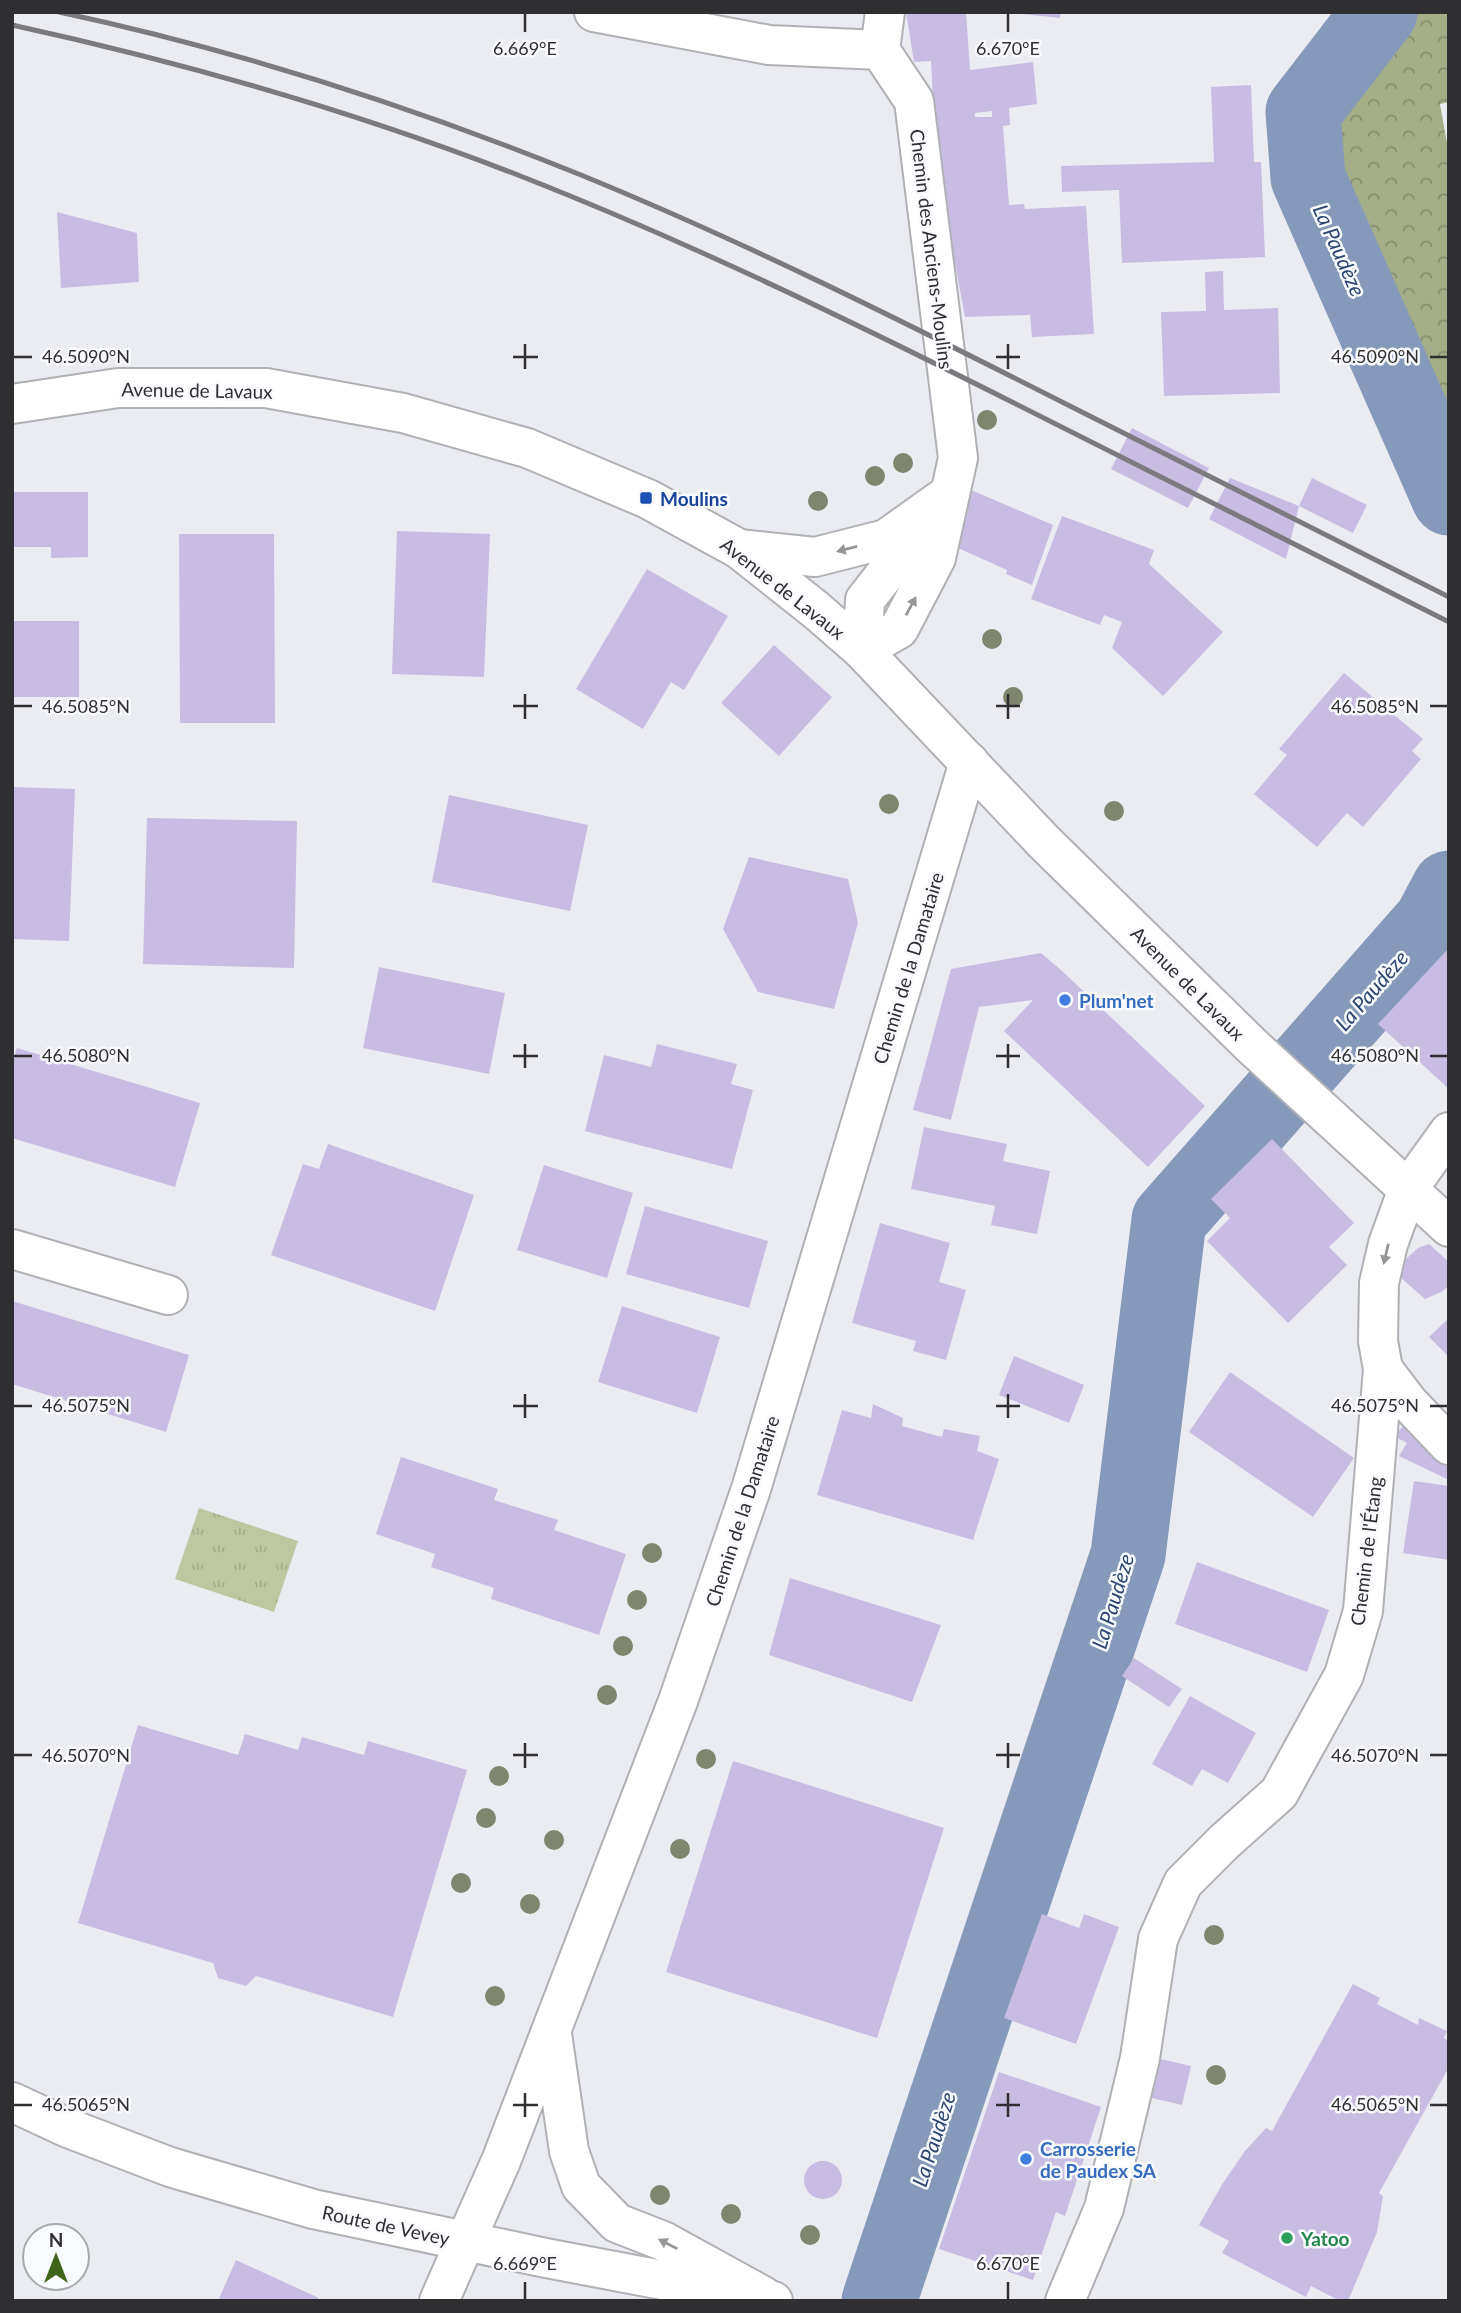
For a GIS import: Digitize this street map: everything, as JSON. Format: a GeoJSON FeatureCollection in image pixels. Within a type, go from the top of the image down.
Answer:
{"type":"FeatureCollection","features":[{"type":"Feature","properties":{"kind":"street"},"geometry":{"type":"LineString","coordinates":[[594,12],[769,45],[880,50],[885,12]]}},
{"type":"Feature","properties":{"kind":"street","name":"Chemin des Anciens-Moulins"},"geometry":{"type":"LineString","coordinates":[[862,650],[865,600],[949,495],[958,458],[914,102],[880,50]]}},
{"type":"Feature","properties":{"kind":"street","name":"Avenue de Lavaux"},"geometry":{"type":"LineString","coordinates":[[12,404],[118,388],[267,388],[403,413],[527,448],[648,499],[739,549],[862,650],[1044,842],[1251,1045],[1449,1227]]}},
{"type":"Feature","properties":{"kind":"street"},"geometry":{"type":"LineString","coordinates":[[739,549],[815,557],[886,539],[949,495]]}},
{"type":"Feature","properties":{"kind":"street","name":"Chemin de la Damataire"},"geometry":{"type":"LineString","coordinates":[[439,2301],[501,2161],[678,1701],[751,1489],[969,762]]}},
{"type":"Feature","properties":{"kind":"street","name":"Chemin de l'Étang"},"geometry":{"type":"LineString","coordinates":[[1065,2301],[1104,2208],[1140,2058],[1158,1939],[1173,1905],[1184,1883],[1224,1842],[1279,1793],[1344,1675],[1363,1611],[1383,1369],[1378,1341],[1379,1283],[1388,1244],[1408,1189],[1449,1132]]}},
{"type":"Feature","properties":{"kind":"street"},"geometry":{"type":"LineString","coordinates":[[12,1249],[168,1295]]}},
{"type":"Feature","properties":{"kind":"street"},"geometry":{"type":"LineString","coordinates":[[1383,1369],[1408,1402],[1449,1445]]}},
{"type":"Feature","properties":{"kind":"street"},"geometry":{"type":"LineString","coordinates":[[551,2032],[569,2151],[581,2186],[617,2223],[663,2241],[772,2301]]}},
{"type":"Feature","properties":{"kind":"street","name":"Route de Vevey"},"geometry":{"type":"LineString","coordinates":[[12,2102],[68,2128],[170,2167],[313,2209],[465,2242],[772,2301]]}},
{"type":"Feature","properties":{"kind":"green space"},"geometry":{"type":"Polygon","coordinates":[[[1335,12],[1449,12],[1449,102],[1440,104],[1449,154],[1449,501],[1301,164],[1296,98],[1314,39],[1335,12]]]}},
{"type":"Feature","properties":{"kind":"green space"},"geometry":{"type":"Polygon","coordinates":[[[199,1508],[298,1541],[274,1612],[175,1579],[199,1508]]]}},
{"type":"Feature","properties":{"kind":"building"},"geometry":{"type":"Polygon","coordinates":[[[906,12],[966,12],[970,70],[1033,62],[1037,104],[1009,108],[1010,125],[1003,126],[1009,205],[1024,204],[1025,209],[1086,206],[1094,334],[1032,337],[1030,315],[965,317],[953,252],[941,252],[931,61],[914,62],[906,12]],[[992,111],[975,113],[975,117],[992,117],[992,111]]]}},
{"type":"Feature","properties":{"kind":"building"},"geometry":{"type":"Polygon","coordinates":[[[1022,12],[1061,12],[1060,18],[1022,12]]]}},
{"type":"Feature","properties":{"kind":"building"},"geometry":{"type":"Polygon","coordinates":[[[1251,85],[1254,162],[1261,162],[1265,257],[1122,263],[1119,190],[1062,192],[1061,166],[1214,162],[1211,87],[1251,85]]]}},
{"type":"Feature","properties":{"kind":"building"},"geometry":{"type":"Polygon","coordinates":[[[57,212],[137,233],[139,282],[61,288],[57,212]]]}},
{"type":"Feature","properties":{"kind":"building"},"geometry":{"type":"Polygon","coordinates":[[[1223,271],[1224,310],[1278,308],[1280,393],[1164,396],[1161,312],[1206,311],[1205,272],[1223,271]]]}},
{"type":"Feature","properties":{"kind":"building"},"geometry":{"type":"Polygon","coordinates":[[[1132,428],[1209,468],[1188,508],[1111,469],[1132,428]]]}},
{"type":"Feature","properties":{"kind":"building"},"geometry":{"type":"Polygon","coordinates":[[[1230,478],[1299,506],[1286,559],[1209,519],[1230,478]]]}},
{"type":"Feature","properties":{"kind":"building"},"geometry":{"type":"Polygon","coordinates":[[[1312,478],[1367,505],[1353,533],[1299,506],[1312,478]]]}},
{"type":"Feature","properties":{"kind":"building"},"geometry":{"type":"Polygon","coordinates":[[[971,490],[1053,525],[1032,585],[1006,574],[1007,570],[958,548],[971,490]]]}},
{"type":"Feature","properties":{"kind":"building"},"geometry":{"type":"Polygon","coordinates":[[[12,492],[88,492],[88,557],[51,558],[51,547],[12,547],[12,492]]]}},
{"type":"Feature","properties":{"kind":"building"},"geometry":{"type":"Polygon","coordinates":[[[1062,516],[1154,550],[1149,564],[1223,632],[1163,696],[1112,648],[1122,622],[1104,615],[1100,625],[1031,599],[1062,516]]]}},
{"type":"Feature","properties":{"kind":"building"},"geometry":{"type":"Polygon","coordinates":[[[397,531],[490,534],[484,677],[392,674],[397,531]]]}},
{"type":"Feature","properties":{"kind":"building"},"geometry":{"type":"Polygon","coordinates":[[[179,534],[274,534],[275,723],[180,723],[179,534]]]}},
{"type":"Feature","properties":{"kind":"building"},"geometry":{"type":"Polygon","coordinates":[[[647,569],[728,616],[684,690],[671,682],[643,729],[576,689],[647,569]]]}},
{"type":"Feature","properties":{"kind":"building"},"geometry":{"type":"Polygon","coordinates":[[[12,621],[79,621],[79,697],[12,697],[12,621]]]}},
{"type":"Feature","properties":{"kind":"building"},"geometry":{"type":"Polygon","coordinates":[[[774,645],[832,697],[779,756],[721,703],[774,645]]]}},
{"type":"Feature","properties":{"kind":"building"},"geometry":{"type":"Polygon","coordinates":[[[1344,673],[1423,739],[1412,751],[1421,759],[1363,827],[1347,813],[1317,847],[1254,794],[1287,755],[1279,749],[1344,673]]]}},
{"type":"Feature","properties":{"kind":"building"},"geometry":{"type":"Polygon","coordinates":[[[12,787],[75,789],[69,941],[12,939],[12,787]]]}},
{"type":"Feature","properties":{"kind":"building"},"geometry":{"type":"Polygon","coordinates":[[[449,795],[588,825],[570,911],[432,882],[449,795]]]}},
{"type":"Feature","properties":{"kind":"building"},"geometry":{"type":"Polygon","coordinates":[[[147,818],[297,821],[294,968],[143,964],[147,818]]]}},
{"type":"Feature","properties":{"kind":"building"},"geometry":{"type":"Polygon","coordinates":[[[749,857],[848,879],[858,923],[834,1009],[758,992],[723,929],[749,857]]]}},
{"type":"Feature","properties":{"kind":"building"},"geometry":{"type":"Polygon","coordinates":[[[1449,948],[1449,1089],[1378,1024],[1449,948]]]}},
{"type":"Feature","properties":{"kind":"building"},"geometry":{"type":"Polygon","coordinates":[[[1041,953],[1205,1106],[1148,1167],[1004,1031],[1033,1000],[979,1007],[951,1120],[913,1110],[951,969],[1041,953]]]}},
{"type":"Feature","properties":{"kind":"building"},"geometry":{"type":"Polygon","coordinates":[[[379,967],[505,993],[489,1074],[363,1048],[379,967]]]}},
{"type":"Feature","properties":{"kind":"building"},"geometry":{"type":"Polygon","coordinates":[[[657,1044],[737,1064],[731,1084],[753,1090],[732,1169],[585,1131],[604,1055],[651,1067],[657,1044]]]}},
{"type":"Feature","properties":{"kind":"building"},"geometry":{"type":"Polygon","coordinates":[[[17,1048],[200,1103],[175,1187],[12,1138],[12,1063],[17,1048]]]}},
{"type":"Feature","properties":{"kind":"building"},"geometry":{"type":"Polygon","coordinates":[[[924,1127],[1007,1144],[1003,1161],[1050,1171],[1037,1234],[991,1225],[995,1206],[911,1189],[924,1127]]]}},
{"type":"Feature","properties":{"kind":"building"},"geometry":{"type":"Polygon","coordinates":[[[1272,1139],[1354,1223],[1329,1247],[1347,1265],[1288,1323],[1207,1241],[1230,1218],[1211,1199],[1272,1139]]]}},
{"type":"Feature","properties":{"kind":"building"},"geometry":{"type":"Polygon","coordinates":[[[328,1144],[474,1195],[435,1311],[271,1255],[303,1164],[319,1169],[328,1144]]]}},
{"type":"Feature","properties":{"kind":"building"},"geometry":{"type":"Polygon","coordinates":[[[544,1165],[633,1193],[607,1278],[517,1250],[544,1165]]]}},
{"type":"Feature","properties":{"kind":"building"},"geometry":{"type":"Polygon","coordinates":[[[645,1206],[768,1241],[749,1308],[626,1274],[645,1206]]]}},
{"type":"Feature","properties":{"kind":"building"},"geometry":{"type":"Polygon","coordinates":[[[880,1223],[950,1243],[939,1282],[966,1290],[946,1360],[913,1351],[916,1341],[852,1323],[880,1223]]]}},
{"type":"Feature","properties":{"kind":"building"},"geometry":{"type":"Polygon","coordinates":[[[1429,1244],[1449,1262],[1449,1286],[1425,1299],[1401,1278],[1405,1260],[1418,1248],[1429,1244]]]}},
{"type":"Feature","properties":{"kind":"building"},"geometry":{"type":"Polygon","coordinates":[[[12,1301],[189,1355],[166,1432],[12,1384],[12,1301]]]}},
{"type":"Feature","properties":{"kind":"building"},"geometry":{"type":"Polygon","coordinates":[[[622,1306],[720,1337],[697,1413],[598,1382],[622,1306]]]}},
{"type":"Feature","properties":{"kind":"building"},"geometry":{"type":"Polygon","coordinates":[[[1449,1318],[1449,1357],[1429,1337],[1449,1318]]]}},
{"type":"Feature","properties":{"kind":"building"},"geometry":{"type":"Polygon","coordinates":[[[1014,1356],[1084,1385],[1069,1423],[999,1395],[1014,1356]]]}},
{"type":"Feature","properties":{"kind":"building"},"geometry":{"type":"Polygon","coordinates":[[[1230,1372],[1354,1458],[1313,1517],[1189,1432],[1230,1372]]]}},
{"type":"Feature","properties":{"kind":"building"},"geometry":{"type":"Polygon","coordinates":[[[873,1404],[903,1418],[902,1426],[942,1437],[944,1429],[980,1436],[977,1451],[999,1459],[973,1540],[817,1495],[842,1410],[871,1418],[873,1404]]]}},
{"type":"Feature","properties":{"kind":"building"},"geometry":{"type":"Polygon","coordinates":[[[1405,1424],[1449,1468],[1449,1480],[1399,1456],[1407,1443],[1394,1436],[1405,1424]]]}},
{"type":"Feature","properties":{"kind":"building"},"geometry":{"type":"Polygon","coordinates":[[[401,1457],[498,1489],[494,1500],[558,1520],[554,1530],[626,1554],[599,1635],[491,1599],[494,1588],[431,1567],[435,1554],[376,1534],[401,1457]]]}},
{"type":"Feature","properties":{"kind":"building"},"geometry":{"type":"Polygon","coordinates":[[[1414,1481],[1449,1486],[1449,1560],[1403,1553],[1414,1481]]]}},
{"type":"Feature","properties":{"kind":"building"},"geometry":{"type":"Polygon","coordinates":[[[1197,1562],[1329,1610],[1307,1672],[1175,1624],[1197,1562]]]}},
{"type":"Feature","properties":{"kind":"building"},"geometry":{"type":"Polygon","coordinates":[[[790,1578],[941,1625],[912,1702],[769,1655],[790,1578]]]}},
{"type":"Feature","properties":{"kind":"building"},"geometry":{"type":"Polygon","coordinates":[[[1134,1658],[1182,1689],[1169,1707],[1122,1676],[1134,1658]]]}},
{"type":"Feature","properties":{"kind":"building"},"geometry":{"type":"Polygon","coordinates":[[[1190,1696],[1256,1733],[1228,1783],[1202,1769],[1192,1786],[1152,1764],[1190,1696]]]}},
{"type":"Feature","properties":{"kind":"building"},"geometry":{"type":"Polygon","coordinates":[[[138,1725],[238,1755],[245,1734],[298,1750],[302,1737],[364,1755],[368,1741],[467,1770],[393,2017],[256,1976],[246,1986],[218,1978],[213,1963],[78,1923],[138,1725]]]}},
{"type":"Feature","properties":{"kind":"building"},"geometry":{"type":"Polygon","coordinates":[[[733,1761],[944,1828],[877,2038],[666,1972],[733,1761]]]}},
{"type":"Feature","properties":{"kind":"building"},"geometry":{"type":"Polygon","coordinates":[[[1042,1914],[1079,1928],[1084,1914],[1119,1927],[1076,2044],[1004,2018],[1042,1914]]]}},
{"type":"Feature","properties":{"kind":"building"},"geometry":{"type":"Polygon","coordinates":[[[1353,1984],[1380,1998],[1377,2004],[1418,2025],[1419,2018],[1447,2031],[1444,2038],[1449,2041],[1449,2067],[1379,2193],[1383,2196],[1377,2232],[1348,2301],[1340,2301],[1311,2286],[1306,2297],[1222,2253],[1229,2241],[1199,2225],[1245,2151],[1266,2128],[1272,2131],[1353,1984]]]}},
{"type":"Feature","properties":{"kind":"building"},"geometry":{"type":"Polygon","coordinates":[[[1156,2058],[1191,2066],[1182,2105],[1147,2097],[1156,2058]]]}},
{"type":"Feature","properties":{"kind":"building","name":"Carrosserie de Paudex SA"},"geometry":{"type":"Polygon","coordinates":[[[999,2072],[1101,2107],[1065,2216],[1056,2212],[1033,2280],[939,2249],[999,2072]]]}},
{"type":"Feature","properties":{"kind":"building"},"geometry":{"type":"Polygon","coordinates":[[[823,2161],[836,2167],[842,2180],[836,2193],[823,2199],[810,2193],[804,2180],[810,2167],[823,2161]]]}},
{"type":"Feature","properties":{"kind":"building"},"geometry":{"type":"Polygon","coordinates":[[[236,2260],[319,2298],[317,2301],[218,2301],[236,2260]]]}},
{"type":"Feature","properties":{"kind":"waterway","name":"La Paudèze"},"geometry":{"type":"LineString","coordinates":[[1380,12],[1303,112],[1308,178],[1449,498]]}},
{"type":"Feature","properties":{"kind":"waterway","name":"La Paudèze"},"geometry":{"type":"LineString","coordinates":[[879,2301],[1128,1555],[1169,1220],[1431,922],[1449,888]]}},
{"type":"Feature","properties":{"kind":"railway"},"geometry":{"type":"LineString","coordinates":[[59,12],[192,44],[324,82],[454,126],[581,175],[764,255],[884,313],[1449,597]]}},
{"type":"Feature","properties":{"kind":"railway"},"geometry":{"type":"LineString","coordinates":[[12,25],[142,56],[334,110],[461,153],[586,202],[771,284],[893,343],[1449,622]]}},
{"type":"Feature","properties":{"kind":"place","name":"Moulins"},"geometry":{"type":"Point","coordinates":[646,498]}},
{"type":"Feature","properties":{"kind":"place","name":"Plum'net"},"geometry":{"type":"Point","coordinates":[1065,1000]}},
{"type":"Feature","properties":{"kind":"place","name":"Carrosserie de Paudex SA"},"geometry":{"type":"Point","coordinates":[1026,2159]}},
{"type":"Feature","properties":{"kind":"place","name":"Yatoo"},"geometry":{"type":"Point","coordinates":[1287,2238]}}]}
